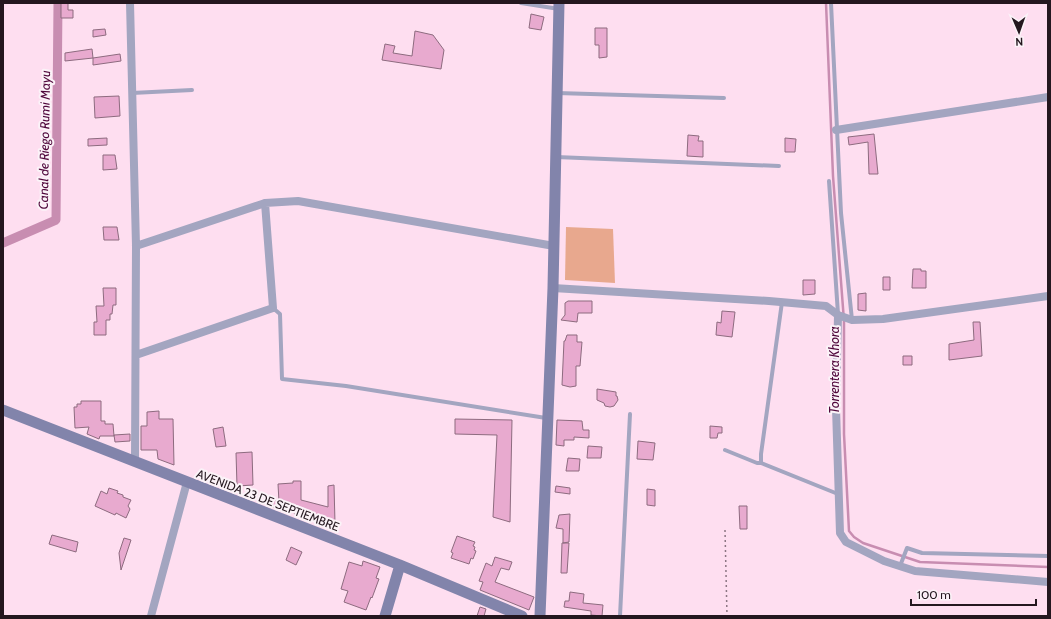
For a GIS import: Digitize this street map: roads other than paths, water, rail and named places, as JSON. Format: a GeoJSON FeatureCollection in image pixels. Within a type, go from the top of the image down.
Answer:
{"type":"FeatureCollection","features":[{"type":"Feature","properties":{"kind":"street"},"geometry":{"type":"LineString","coordinates":[[130,3],[136,246],[134,461]]}},
{"type":"Feature","properties":{"kind":"street"},"geometry":{"type":"LineString","coordinates":[[540,616],[553,288],[559,6]]}},
{"type":"Feature","properties":{"kind":"street"},"geometry":{"type":"LineString","coordinates":[[836,130],[1048,97]]}},
{"type":"Feature","properties":{"kind":"street"},"geometry":{"type":"LineString","coordinates":[[136,246],[265,203],[298,200],[554,246]]}},
{"type":"Feature","properties":{"kind":"street"},"geometry":{"type":"LineString","coordinates":[[136,355],[273,308],[265,203]]}},
{"type":"Feature","properties":{"kind":"street"},"geometry":{"type":"LineString","coordinates":[[553,288],[826,306],[838,315],[852,320],[883,319],[1048,296]]}},
{"type":"Feature","properties":{"kind":"street"},"geometry":{"type":"LineString","coordinates":[[838,315],[836,408],[838,494],[840,533],[846,542],[884,561],[915,571],[1048,582]]}},
{"type":"Feature","properties":{"kind":"street","name":"AVENIDA 23 DE SEPTIEMBRE"},"geometry":{"type":"LineString","coordinates":[[3,410],[400,565],[522,616]]}},
{"type":"Feature","properties":{"kind":"street"},"geometry":{"type":"LineString","coordinates":[[151,616],[187,482]]}},
{"type":"Feature","properties":{"kind":"street"},"geometry":{"type":"LineString","coordinates":[[385,616],[400,565]]}},
{"type":"Feature","properties":{"kind":"lane"},"geometry":{"type":"LineString","coordinates":[[520,3],[559,6]]}},
{"type":"Feature","properties":{"kind":"lane"},"geometry":{"type":"LineString","coordinates":[[831,3],[841,213],[852,320]]}},
{"type":"Feature","properties":{"kind":"lane"},"geometry":{"type":"LineString","coordinates":[[132,92],[192,90]]}},
{"type":"Feature","properties":{"kind":"lane"},"geometry":{"type":"LineString","coordinates":[[557,93],[724,98]]}},
{"type":"Feature","properties":{"kind":"lane"},"geometry":{"type":"LineString","coordinates":[[556,157],[779,166]]}},
{"type":"Feature","properties":{"kind":"lane"},"geometry":{"type":"LineString","coordinates":[[828,181],[838,315]]}},
{"type":"Feature","properties":{"kind":"lane"},"geometry":{"type":"LineString","coordinates":[[760,463],[782,302]]}},
{"type":"Feature","properties":{"kind":"lane"},"geometry":{"type":"LineString","coordinates":[[273,308],[280,314],[282,379],[346,386],[548,418]]}},
{"type":"Feature","properties":{"kind":"lane"},"geometry":{"type":"LineString","coordinates":[[620,616],[630,414]]}},
{"type":"Feature","properties":{"kind":"lane"},"geometry":{"type":"LineString","coordinates":[[725,450],[838,494]]}},
{"type":"Feature","properties":{"kind":"lane"},"geometry":{"type":"LineString","coordinates":[[900,566],[907,548],[922,553],[1048,556]]}},
{"type":"Feature","properties":{"kind":"waterway","name":"Canal de Riego Rumi Mayu"},"geometry":{"type":"LineString","coordinates":[[3,243],[56,220],[58,3]]}},
{"type":"Feature","properties":{"kind":"waterway","name":"Torrentera Khora"},"geometry":{"type":"LineString","coordinates":[[826,3],[833,176],[844,321],[844,434],[849,531],[854,537],[863,543],[920,562],[1048,567]]}}]}
